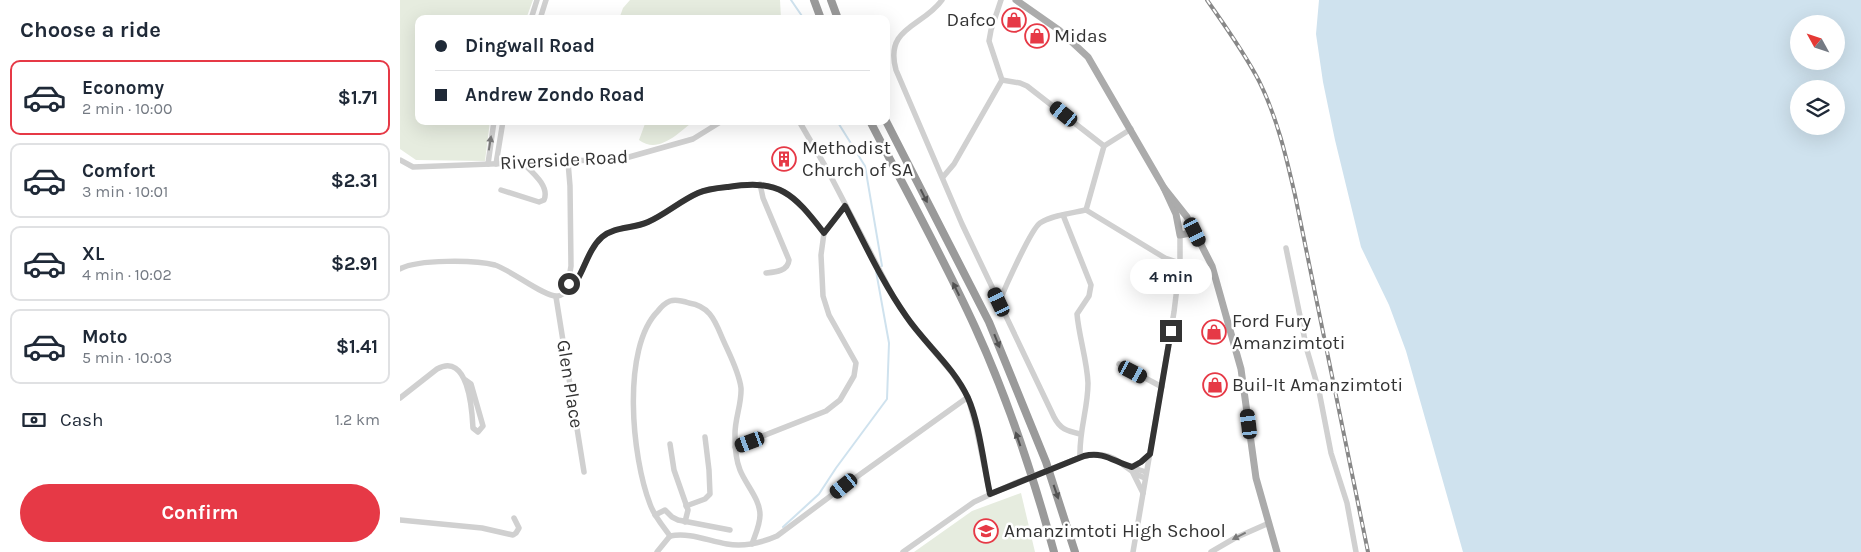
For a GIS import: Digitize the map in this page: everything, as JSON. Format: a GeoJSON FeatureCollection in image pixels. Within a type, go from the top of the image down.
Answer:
{"type":"FeatureCollection","features":[{"type":"Feature","properties":{"kind":"highway"},"geometry":{"type":"LineString","coordinates":[[814,0],[820,15]]}},
{"type":"Feature","properties":{"kind":"highway"},"geometry":{"type":"LineString","coordinates":[[831,0],[837,15]]}},
{"type":"Feature","properties":{"kind":"highway"},"geometry":{"type":"LineString","coordinates":[[872,125],[975,327],[1003,393],[1054,552]]}},
{"type":"Feature","properties":{"kind":"highway"},"geometry":{"type":"LineString","coordinates":[[888,125],[989,322],[1046,462],[1075,552]]}},
{"type":"Feature","properties":{"kind":"main road"},"geometry":{"type":"LineString","coordinates":[[1016,0],[1028,4],[1069,38],[1088,57],[1164,188],[1176,214],[1180,235],[1195,232]]}},
{"type":"Feature","properties":{"kind":"main road"},"geometry":{"type":"LineString","coordinates":[[1164,188],[1182,210],[1212,266],[1240,362],[1256,478],[1277,552]]}},
{"type":"Feature","properties":{"kind":"street"},"geometry":{"type":"LineString","coordinates":[[532,15],[537,0]]}},
{"type":"Feature","properties":{"kind":"street"},"geometry":{"type":"LineString","coordinates":[[541,15],[546,0]]}},
{"type":"Feature","properties":{"kind":"street"},"geometry":{"type":"LineString","coordinates":[[942,0],[931,12],[903,32],[895,44],[894,58],[902,88],[999,302],[1058,425],[1063,429],[1080,434]]}},
{"type":"Feature","properties":{"kind":"street"},"geometry":{"type":"LineString","coordinates":[[942,177],[954,164],[1002,80],[990,41],[991,30],[1001,0]]}},
{"type":"Feature","properties":{"kind":"street"},"geometry":{"type":"LineString","coordinates":[[1002,80],[1027,86],[1104,146]]}},
{"type":"Feature","properties":{"kind":"street"},"geometry":{"type":"LineString","coordinates":[[488,164],[493,125]]}},
{"type":"Feature","properties":{"kind":"street"},"geometry":{"type":"LineString","coordinates":[[496,164],[502,125]]}},
{"type":"Feature","properties":{"kind":"street","name":"Riverside Road"},"geometry":{"type":"LineString","coordinates":[[400,160],[413,167],[622,159],[693,139],[716,125]]}},
{"type":"Feature","properties":{"kind":"street"},"geometry":{"type":"LineString","coordinates":[[801,125],[904,314],[953,374],[968,397],[990,494]]}},
{"type":"Feature","properties":{"kind":"street"},"geometry":{"type":"LineString","coordinates":[[1086,210],[1104,146],[1131,130]]}},
{"type":"Feature","properties":{"kind":"street"},"geometry":{"type":"LineString","coordinates":[[499,145],[506,163]]}},
{"type":"Feature","properties":{"kind":"street"},"geometry":{"type":"LineString","coordinates":[[501,190],[539,202],[544,200],[544,187],[524,162]]}},
{"type":"Feature","properties":{"kind":"street"},"geometry":{"type":"LineString","coordinates":[[567,291],[571,266],[568,162]]}},
{"type":"Feature","properties":{"kind":"street"},"geometry":{"type":"LineString","coordinates":[[400,269],[418,263],[429,262],[486,264],[507,270],[556,297],[574,286],[595,245],[609,232],[648,222],[703,191],[736,186],[760,184],[777,188],[788,195],[809,214],[824,233]]}},
{"type":"Feature","properties":{"kind":"street"},"geometry":{"type":"LineString","coordinates":[[760,184],[763,198],[790,262],[785,268],[766,273]]}},
{"type":"Feature","properties":{"kind":"street"},"geometry":{"type":"LineString","coordinates":[[735,447],[826,411],[840,400],[854,376],[856,362],[829,315],[823,296],[821,255],[824,233],[845,206]]}},
{"type":"Feature","properties":{"kind":"street"},"geometry":{"type":"LineString","coordinates":[[999,302],[1037,226],[1042,222],[1063,215],[1086,210],[1165,258],[1180,263]]}},
{"type":"Feature","properties":{"kind":"street"},"geometry":{"type":"LineString","coordinates":[[1063,215],[1092,285],[1089,296],[1078,311],[1078,323],[1088,383],[1080,434],[1080,457]]}},
{"type":"Feature","properties":{"kind":"street"},"geometry":{"type":"LineString","coordinates":[[1133,552],[1174,312],[1180,263],[1180,235]]}},
{"type":"Feature","properties":{"kind":"street"},"geometry":{"type":"LineString","coordinates":[[1286,248],[1307,350],[1319,391],[1331,453],[1347,503],[1356,552]]}},
{"type":"Feature","properties":{"kind":"street","name":"Glen Place"},"geometry":{"type":"LineString","coordinates":[[556,297],[584,472]]}},
{"type":"Feature","properties":{"kind":"street"},"geometry":{"type":"LineString","coordinates":[[670,536],[655,515],[650,504],[640,466],[635,432],[634,377],[645,328],[656,313],[670,301],[678,300],[696,304],[711,314],[741,387],[734,432],[735,447],[740,471],[758,506],[760,515],[752,544]]}},
{"type":"Feature","properties":{"kind":"street"},"geometry":{"type":"LineString","coordinates":[[1119,364],[1162,387]]}},
{"type":"Feature","properties":{"kind":"street"},"geometry":{"type":"LineString","coordinates":[[400,398],[442,366],[456,368],[464,379],[471,384],[483,426],[480,431],[476,432],[473,428],[473,413],[464,379]]}},
{"type":"Feature","properties":{"kind":"street"},"geometry":{"type":"LineString","coordinates":[[658,552],[670,536],[685,534],[729,545],[752,544],[772,539],[968,397]]}},
{"type":"Feature","properties":{"kind":"street"},"geometry":{"type":"LineString","coordinates":[[686,506],[704,499],[710,494],[705,437]]}},
{"type":"Feature","properties":{"kind":"street"},"geometry":{"type":"LineString","coordinates":[[670,444],[674,470],[688,510],[685,522]]}},
{"type":"Feature","properties":{"kind":"street"},"geometry":{"type":"LineString","coordinates":[[903,552],[974,502],[1080,457],[1090,454],[1104,455],[1132,470],[1146,475]]}},
{"type":"Feature","properties":{"kind":"street"},"geometry":{"type":"LineString","coordinates":[[1132,470],[1150,454]]}},
{"type":"Feature","properties":{"kind":"street"},"geometry":{"type":"LineString","coordinates":[[1132,470],[1143,493]]}},
{"type":"Feature","properties":{"kind":"street"},"geometry":{"type":"LineString","coordinates":[[655,515],[665,510],[674,519],[730,530]]}},
{"type":"Feature","properties":{"kind":"street"},"geometry":{"type":"LineString","coordinates":[[400,520],[482,528],[516,534],[519,525],[514,518]]}},
{"type":"Feature","properties":{"kind":"street"},"geometry":{"type":"LineString","coordinates":[[1211,552],[1235,538],[1269,523]]}},
{"type":"Feature","properties":{"kind":"shaded area"},"geometry":{"type":"Polygon","coordinates":[[[400,0],[533,0],[527,15],[415,15],[415,125],[490,125],[485,161],[416,160],[400,149],[400,0]]]}},
{"type":"Feature","properties":{"kind":"shaded area"},"geometry":{"type":"Polygon","coordinates":[[[630,0],[780,0],[781,15],[620,15],[623,8],[630,0]]]}},
{"type":"Feature","properties":{"kind":"shaded area"},"geometry":{"type":"Polygon","coordinates":[[[645,125],[689,125],[675,136],[661,143],[654,145],[646,144],[639,140],[645,125]]]}},
{"type":"Feature","properties":{"kind":"shaded area","name":"Amanzimtoti High School"},"geometry":{"type":"Polygon","coordinates":[[[1021,493],[1035,552],[914,552],[972,511],[1021,493]]]}},
{"type":"Feature","properties":{"kind":"water"},"geometry":{"type":"Polygon","coordinates":[[[1319,0],[1861,0],[1861,552],[1463,552],[1406,351],[1389,305],[1361,247],[1323,82],[1316,34],[1319,0]]]}},
{"type":"Feature","properties":{"kind":"waterway"},"geometry":{"type":"LineString","coordinates":[[791,0],[801,15]]}},
{"type":"Feature","properties":{"kind":"waterway"},"geometry":{"type":"LineString","coordinates":[[839,125],[865,166],[882,266]]}},
{"type":"Feature","properties":{"kind":"waterway"},"geometry":{"type":"LineString","coordinates":[[783,527],[819,494],[887,399],[889,343],[876,271]]}},
{"type":"Feature","properties":{"kind":"railway"},"geometry":{"type":"LineString","coordinates":[[1207,0],[1241,49],[1259,81],[1280,137],[1295,195],[1368,552]]}},
{"type":"Feature","properties":{"kind":"place","name":"Dafco"},"geometry":{"type":"Point","coordinates":[1014,20]}},
{"type":"Feature","properties":{"kind":"place","name":"Midas"},"geometry":{"type":"Point","coordinates":[1037,36]}},
{"type":"Feature","properties":{"kind":"place","name":"Methodist Church of SA"},"geometry":{"type":"Point","coordinates":[784,159]}},
{"type":"Feature","properties":{"kind":"place","name":"Ford Fury Amanzimtoti"},"geometry":{"type":"Point","coordinates":[1214,332]}},
{"type":"Feature","properties":{"kind":"place","name":"Buil-It Amanzimtoti"},"geometry":{"type":"Point","coordinates":[1215,385]}},
{"type":"Feature","properties":{"kind":"place","name":"Amanzimtoti High School"},"geometry":{"type":"Point","coordinates":[986,531]}},
{"type":"Feature","properties":{"kind":"route"},"geometry":{"type":"LineString","coordinates":[[569,284],[567,291],[574,286],[588,255],[595,245],[609,232],[648,222],[703,191],[766,184],[777,188],[797,202],[824,233],[845,206],[904,314],[953,374],[968,397],[990,494],[1090,454],[1104,455],[1132,467],[1150,454],[1171,331]]}}]}
